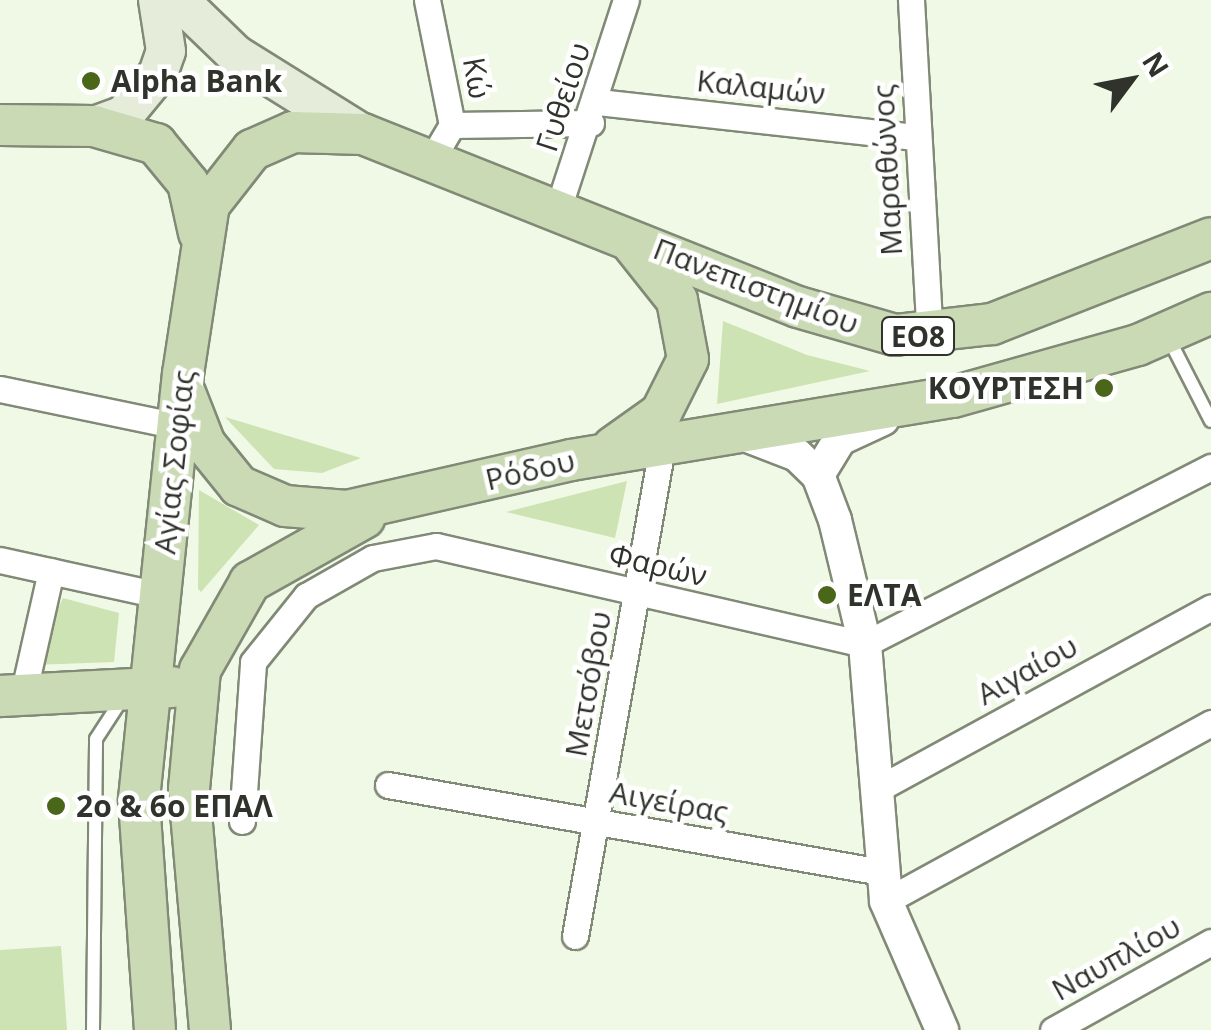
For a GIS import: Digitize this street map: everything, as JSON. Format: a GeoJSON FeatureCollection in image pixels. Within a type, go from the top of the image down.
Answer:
{"type":"FeatureCollection","features":[{"type":"Feature","properties":{"kind":"main road"},"geometry":{"type":"LineString","coordinates":[[94,126],[124,115],[158,74],[166,51],[158,0]]}},
{"type":"Feature","properties":{"kind":"main road"},"geometry":{"type":"LineString","coordinates":[[180,0],[236,55],[362,134]]}},
{"type":"Feature","properties":{"kind":"main road","name":"ΕΟ8"},"geometry":{"type":"LineString","coordinates":[[0,124],[94,126],[129,131],[170,156],[194,195],[200,236]]}},
{"type":"Feature","properties":{"kind":"main road","name":"ΕΟ8"},"geometry":{"type":"LineString","coordinates":[[200,236],[220,182],[265,142],[293,132],[362,134]]}},
{"type":"Feature","properties":{"kind":"main road","name":"Πανεπιστημίου"},"geometry":{"type":"LineString","coordinates":[[362,134],[830,318],[930,336],[1042,307],[1211,238]]}},
{"type":"Feature","properties":{"kind":"main road","name":"Αγίας Σοφίας"},"geometry":{"type":"LineString","coordinates":[[155,1030],[139,864],[139,689],[159,595],[200,236]]}},
{"type":"Feature","properties":{"kind":"main road","name":"ΕΟ8"},"geometry":{"type":"LineString","coordinates":[[571,460],[644,429],[685,373],[689,340],[677,300],[625,236]]}},
{"type":"Feature","properties":{"kind":"main road","name":"ΕΟ8"},"geometry":{"type":"LineString","coordinates":[[953,397],[1167,334],[1211,313]]}},
{"type":"Feature","properties":{"kind":"main road","name":"Ρόδου"},"geometry":{"type":"LineString","coordinates":[[183,374],[196,428],[249,492],[319,510],[394,506],[571,460],[730,430],[953,397]]}},
{"type":"Feature","properties":{"kind":"main road"},"geometry":{"type":"LineString","coordinates":[[210,1030],[189,790],[196,685],[216,628],[250,582],[306,543],[394,506]]}},
{"type":"Feature","properties":{"kind":"main road"},"geometry":{"type":"LineString","coordinates":[[11,695],[196,685]]}},
{"type":"Feature","properties":{"kind":"street","name":"Κώ"},"geometry":{"type":"LineString","coordinates":[[427,0],[452,125],[430,162]]}},
{"type":"Feature","properties":{"kind":"street","name":"Γυθείου"},"geometry":{"type":"LineString","coordinates":[[557,212],[595,113],[626,0]]}},
{"type":"Feature","properties":{"kind":"street","name":"Μαραθώνος"},"geometry":{"type":"LineString","coordinates":[[910,0],[930,336]]}},
{"type":"Feature","properties":{"kind":"street","name":"Καλαμών"},"geometry":{"type":"LineString","coordinates":[[452,125],[595,113],[917,138]]}},
{"type":"Feature","properties":{"kind":"street"},"geometry":{"type":"LineString","coordinates":[[0,389],[178,426]]}},
{"type":"Feature","properties":{"kind":"street"},"geometry":{"type":"LineString","coordinates":[[818,475],[852,430],[953,397]]}},
{"type":"Feature","properties":{"kind":"street"},"geometry":{"type":"LineString","coordinates":[[730,430],[797,455],[818,475],[865,644],[883,886],[942,1030]]}},
{"type":"Feature","properties":{"kind":"street","name":"Μετσόβου"},"geometry":{"type":"LineString","coordinates":[[575,936],[663,444]]}},
{"type":"Feature","properties":{"kind":"street"},"geometry":{"type":"LineString","coordinates":[[865,644],[1211,467]]}},
{"type":"Feature","properties":{"kind":"street","name":"Φαρών"},"geometry":{"type":"LineString","coordinates":[[242,821],[246,683],[270,635],[306,596],[396,551],[436,546],[865,644]]}},
{"type":"Feature","properties":{"kind":"street"},"geometry":{"type":"LineString","coordinates":[[0,560],[159,595]]}},
{"type":"Feature","properties":{"kind":"street"},"geometry":{"type":"LineString","coordinates":[[11,695],[51,571]]}},
{"type":"Feature","properties":{"kind":"street","name":"Αιγαίου"},"geometry":{"type":"LineString","coordinates":[[874,791],[1211,607]]}},
{"type":"Feature","properties":{"kind":"street"},"geometry":{"type":"LineString","coordinates":[[196,685],[246,683]]}},
{"type":"Feature","properties":{"kind":"street"},"geometry":{"type":"LineString","coordinates":[[883,886],[1211,724]]}},
{"type":"Feature","properties":{"kind":"street","name":"Αιγείρας"},"geometry":{"type":"LineString","coordinates":[[388,785],[596,822],[883,886]]}},
{"type":"Feature","properties":{"kind":"street","name":"Ναυπλίου"},"geometry":{"type":"LineString","coordinates":[[1054,1030],[1211,942]]}},
{"type":"Feature","properties":{"kind":"lane"},"geometry":{"type":"LineString","coordinates":[[1167,334],[1211,421]]}},
{"type":"Feature","properties":{"kind":"lane"},"geometry":{"type":"LineString","coordinates":[[93,1030],[96,739],[139,689]]}},
{"type":"Feature","properties":{"kind":"green space"},"geometry":{"type":"Polygon","coordinates":[[[723,321],[807,355],[870,371],[717,404],[723,321]]]}},
{"type":"Feature","properties":{"kind":"green space"},"geometry":{"type":"Polygon","coordinates":[[[225,417],[361,458],[322,473],[274,469],[225,417]]]}},
{"type":"Feature","properties":{"kind":"green space"},"geometry":{"type":"Polygon","coordinates":[[[627,481],[615,538],[506,512],[627,481]]]}},
{"type":"Feature","properties":{"kind":"green space"},"geometry":{"type":"Polygon","coordinates":[[[199,490],[259,525],[201,592],[198,589],[199,490]]]}},
{"type":"Feature","properties":{"kind":"green space"},"geometry":{"type":"Polygon","coordinates":[[[63,598],[119,613],[114,662],[33,665],[63,598]]]}},
{"type":"Feature","properties":{"kind":"green space"},"geometry":{"type":"Polygon","coordinates":[[[61,946],[67,1030],[0,1030],[0,950],[61,946]]]}},
{"type":"Feature","properties":{"kind":"place","name":"Alpha Bank"},"geometry":{"type":"Point","coordinates":[91,81]}},
{"type":"Feature","properties":{"kind":"place","name":"ΚΟΥΡΤΕΣΗ"},"geometry":{"type":"Point","coordinates":[1104,388]}},
{"type":"Feature","properties":{"kind":"place","name":"ΕΛΤΑ"},"geometry":{"type":"Point","coordinates":[827,595]}},
{"type":"Feature","properties":{"kind":"place","name":"2ο & 6ο ΕΠΑΛ"},"geometry":{"type":"Point","coordinates":[56,806]}}]}
